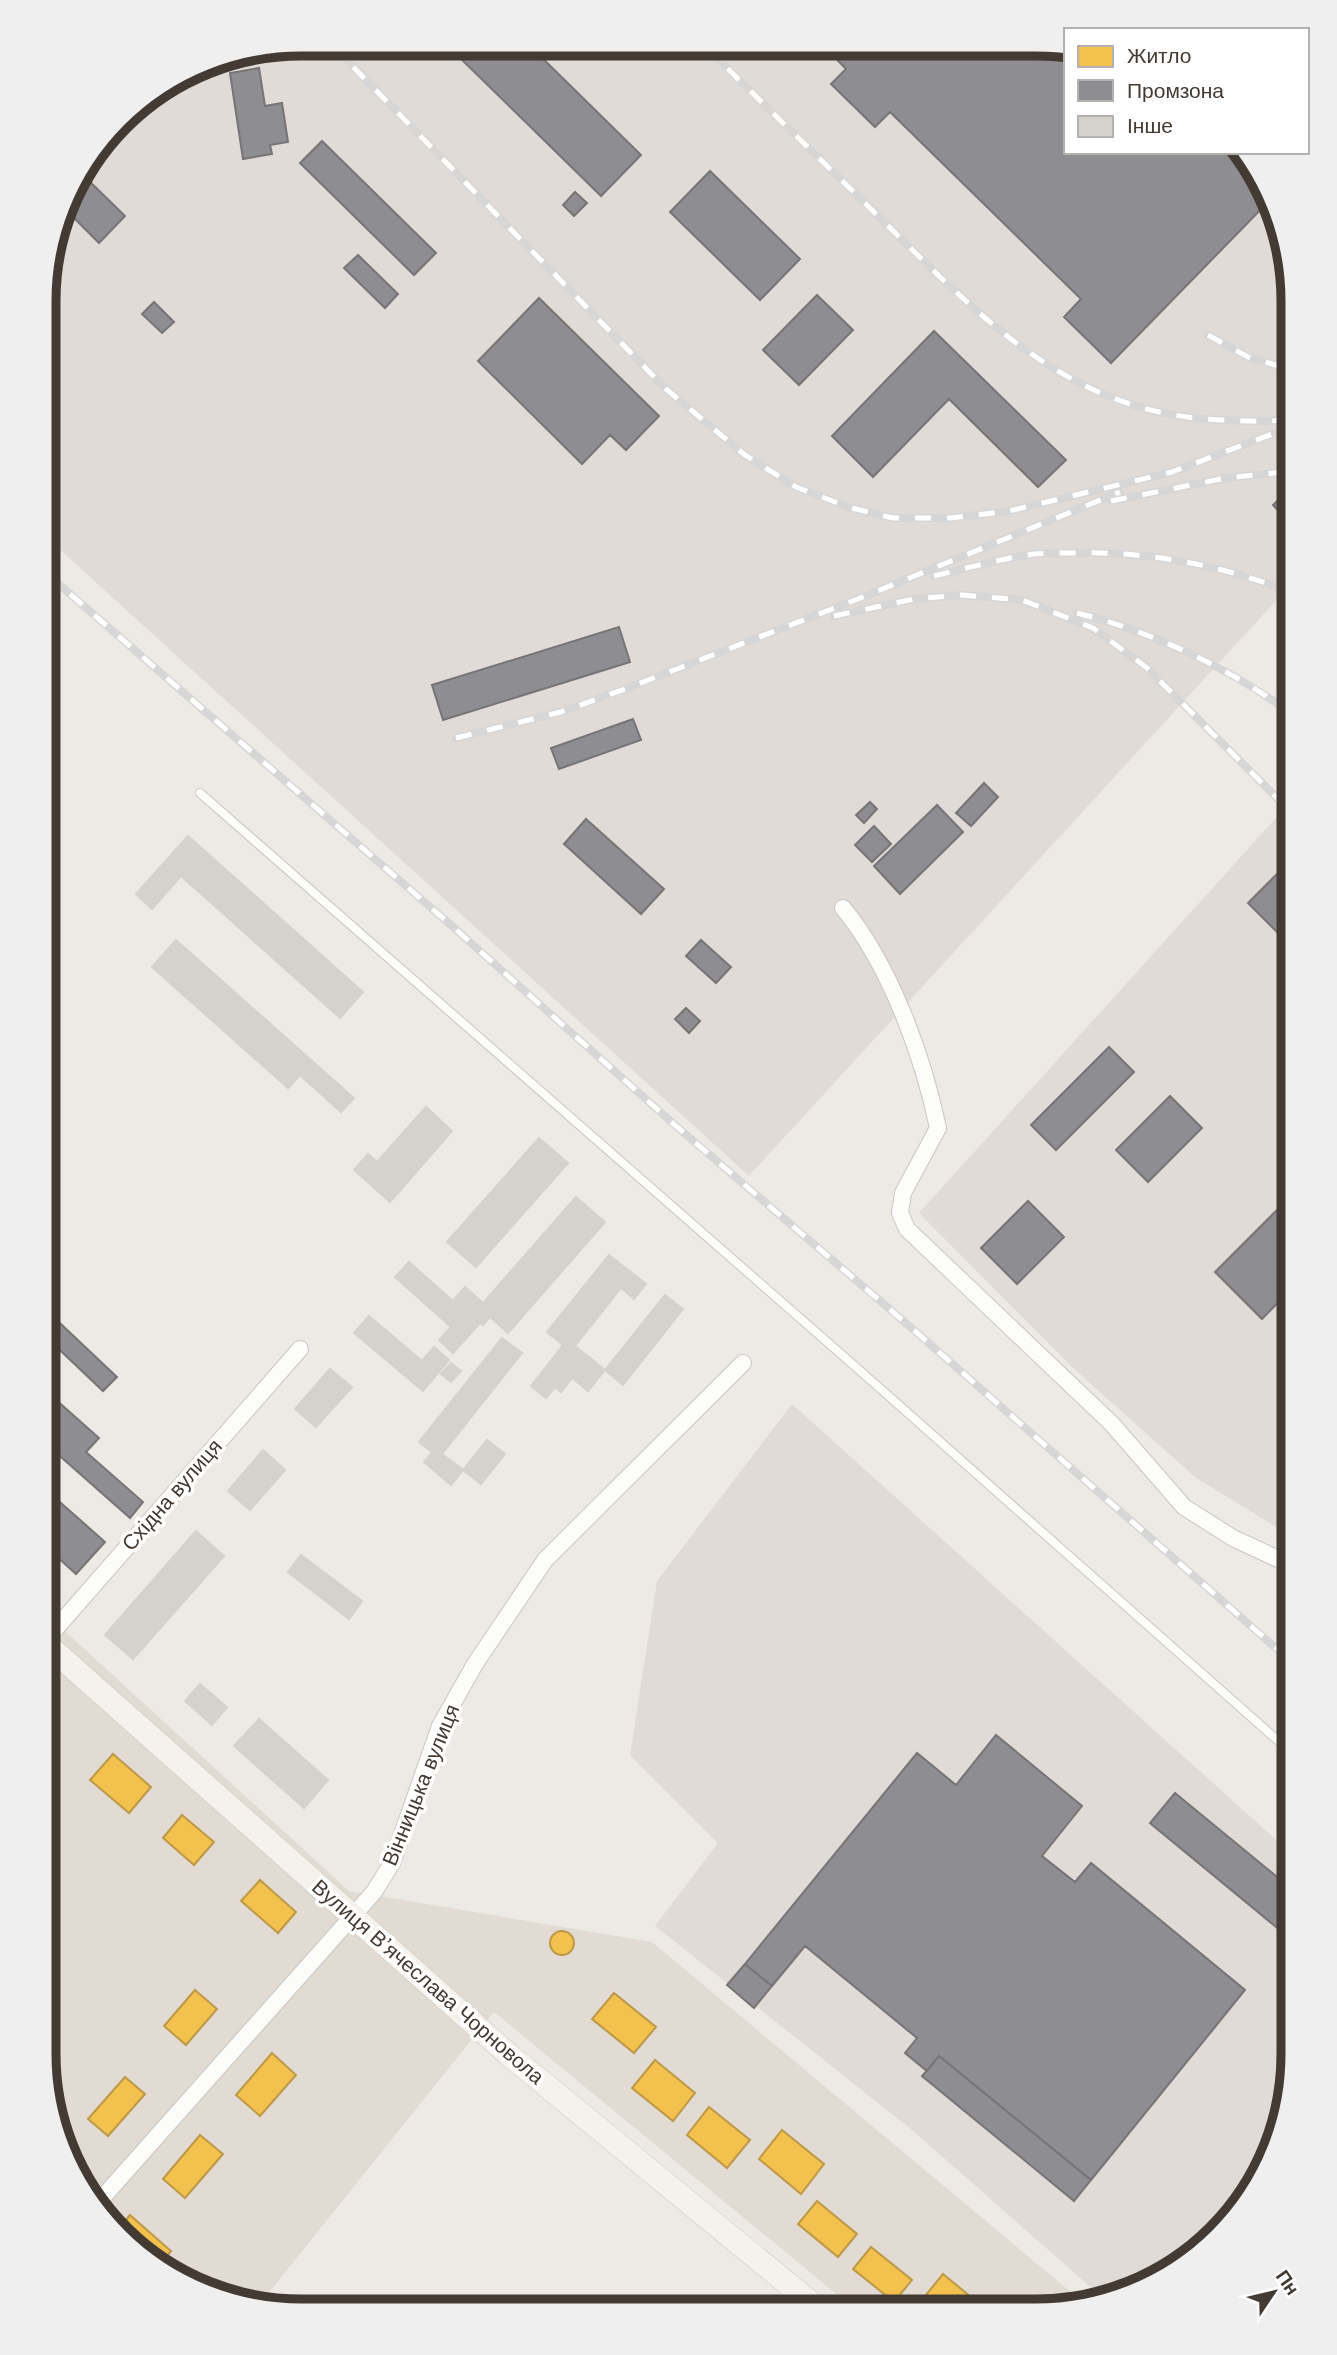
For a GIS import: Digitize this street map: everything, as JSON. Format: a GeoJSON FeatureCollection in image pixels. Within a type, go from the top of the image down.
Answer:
{"type":"FeatureCollection","features":[{"type":"Feature","properties":{"kind":"street"},"geometry":{"type":"LineString","coordinates":[[843,908],[859,927],[901,1008],[929,1084],[938,1128],[903,1193],[901,1213],[907,1229],[1112,1424],[1184,1507],[1233,1538],[1280,1560]]}},
{"type":"Feature","properties":{"kind":"street","name":"Східна вулиця"},"geometry":{"type":"LineString","coordinates":[[56,1628],[300,1349]]}},
{"type":"Feature","properties":{"kind":"street","name":"Вінницька вулиця"},"geometry":{"type":"LineString","coordinates":[[103,2197],[374,1892],[392,1863],[440,1726],[475,1664],[545,1560],[743,1363]]}},
{"type":"Feature","properties":{"kind":"street","name":"Вулиця Вʼячеслава Чорновола"},"geometry":{"type":"LineString","coordinates":[[56,1653],[508,2054],[806,2299]]}},
{"type":"Feature","properties":{"kind":"lane"},"geometry":{"type":"LineString","coordinates":[[200,793],[1280,1743]]}},
{"type":"Feature","properties":{"kind":"shaded area"},"geometry":{"type":"Polygon","coordinates":[[[301,56],[1064,58],[1064,154],[1232,154],[1256,193],[1268,222],[1276,253],[1281,301],[1281,595],[749,1176],[56,546],[56,301],[58,269],[69,222],[89,178],[117,139],[152,107],[193,81],[222,69],[253,61],[301,56]]]}},
{"type":"Feature","properties":{"kind":"shaded area"},"geometry":{"type":"Polygon","coordinates":[[[1281,813],[1280,1529],[1196,1478],[1071,1366],[919,1213],[1281,813]]]}},
{"type":"Feature","properties":{"kind":"shaded area"},"geometry":{"type":"Polygon","coordinates":[[[792,1404],[1280,1843],[1280,2070],[1276,2102],[1268,2133],[1248,2176],[1220,2216],[1198,2238],[1172,2258],[1144,2274],[1096,2292],[912,2130],[655,1926],[718,1843],[630,1755],[657,1581],[792,1404]]]}},
{"type":"Feature","properties":{"kind":"shaded area"},"geometry":{"type":"Polygon","coordinates":[[[56,1623],[349,1891],[652,1942],[1075,2296],[1036,2299],[842,2299],[494,2012],[266,2296],[238,2291],[193,2274],[165,2258],[139,2238],[97,2190],[81,2162],[69,2133],[58,2086],[56,1623]]]}},
{"type":"Feature","properties":{"kind":"building: Житло"},"geometry":{"type":"Polygon","coordinates":[[[113,1754],[151,1787],[129,1813],[90,1780],[113,1754]]]}},
{"type":"Feature","properties":{"kind":"building: Житло"},"geometry":{"type":"Polygon","coordinates":[[[182,1815],[214,1842],[194,1865],[163,1838],[182,1815]]]}},
{"type":"Feature","properties":{"kind":"building: Житло"},"geometry":{"type":"Polygon","coordinates":[[[260,1880],[296,1912],[278,1933],[241,1901],[260,1880]]]}},
{"type":"Feature","properties":{"kind":"building: Житло"},"geometry":{"type":"Polygon","coordinates":[[[562,1931],[571,1934],[574,1943],[571,1952],[562,1955],[553,1952],[550,1943],[553,1934],[562,1931]]]}},
{"type":"Feature","properties":{"kind":"building: Житло"},"geometry":{"type":"Polygon","coordinates":[[[195,1990],[217,2009],[186,2045],[164,2026],[195,1990]]]}},
{"type":"Feature","properties":{"kind":"building: Житло"},"geometry":{"type":"Polygon","coordinates":[[[614,1993],[656,2027],[634,2053],[592,2019],[614,1993]]]}},
{"type":"Feature","properties":{"kind":"building: Житло"},"geometry":{"type":"Polygon","coordinates":[[[272,2053],[296,2075],[260,2116],[236,2095],[272,2053]]]}},
{"type":"Feature","properties":{"kind":"building: Житло"},"geometry":{"type":"Polygon","coordinates":[[[655,2060],[695,2093],[673,2121],[632,2088],[655,2060]]]}},
{"type":"Feature","properties":{"kind":"building: Житло"},"geometry":{"type":"Polygon","coordinates":[[[125,2077],[145,2094],[108,2136],[88,2119],[125,2077]]]}},
{"type":"Feature","properties":{"kind":"building: Житло"},"geometry":{"type":"Polygon","coordinates":[[[709,2107],[750,2140],[727,2168],[687,2135],[709,2107]]]}},
{"type":"Feature","properties":{"kind":"building: Житло"},"geometry":{"type":"Polygon","coordinates":[[[782,2130],[824,2164],[801,2194],[759,2159],[782,2130]]]}},
{"type":"Feature","properties":{"kind":"building: Житло"},"geometry":{"type":"Polygon","coordinates":[[[200,2135],[223,2154],[185,2198],[163,2179],[200,2135]]]}},
{"type":"Feature","properties":{"kind":"building: Житло"},"geometry":{"type":"Polygon","coordinates":[[[817,2201],[857,2234],[838,2257],[798,2224],[817,2201]]]}},
{"type":"Feature","properties":{"kind":"building: Житло"},"geometry":{"type":"Polygon","coordinates":[[[130,2215],[171,2251],[165,2258],[124,2223],[130,2215]]]}},
{"type":"Feature","properties":{"kind":"building: Житло"},"geometry":{"type":"Polygon","coordinates":[[[871,2247],[912,2280],[896,2299],[890,2299],[853,2269],[871,2247]]]}},
{"type":"Feature","properties":{"kind":"building: Житло"},"geometry":{"type":"Polygon","coordinates":[[[943,2274],[973,2299],[929,2299],[925,2296],[943,2274]]]}},
{"type":"Feature","properties":{"kind":"building: Промзона"},"geometry":{"type":"Polygon","coordinates":[[[458,56],[540,56],[641,155],[601,196],[458,56]]]}},
{"type":"Feature","properties":{"kind":"building: Промзона"},"geometry":{"type":"Polygon","coordinates":[[[834,56],[1064,58],[1064,154],[1232,154],[1262,208],[1111,363],[1064,317],[1081,299],[890,112],[875,127],[831,84],[846,69],[834,56]]]}},
{"type":"Feature","properties":{"kind":"building: Промзона"},"geometry":{"type":"Polygon","coordinates":[[[259,68],[265,106],[282,103],[288,142],[270,145],[272,154],[243,159],[230,73],[259,68]]]}},
{"type":"Feature","properties":{"kind":"building: Промзона"},"geometry":{"type":"Polygon","coordinates":[[[322,141],[436,253],[414,275],[300,163],[322,141]]]}},
{"type":"Feature","properties":{"kind":"building: Промзона"},"geometry":{"type":"Polygon","coordinates":[[[710,171],[800,259],[760,300],[670,212],[710,171]]]}},
{"type":"Feature","properties":{"kind":"building: Промзона"},"geometry":{"type":"Polygon","coordinates":[[[88,180],[125,216],[99,243],[72,216],[88,180]]]}},
{"type":"Feature","properties":{"kind":"building: Промзона"},"geometry":{"type":"Polygon","coordinates":[[[575,192],[587,203],[574,216],[563,205],[575,192]]]}},
{"type":"Feature","properties":{"kind":"building: Промзона"},"geometry":{"type":"Polygon","coordinates":[[[358,255],[398,294],[385,308],[344,268],[358,255]]]}},
{"type":"Feature","properties":{"kind":"building: Промзона"},"geometry":{"type":"Polygon","coordinates":[[[817,295],[853,330],[799,385],[763,350],[817,295]]]}},
{"type":"Feature","properties":{"kind":"building: Промзона"},"geometry":{"type":"Polygon","coordinates":[[[539,298],[659,416],[626,450],[610,435],[582,464],[478,361],[539,298]]]}},
{"type":"Feature","properties":{"kind":"building: Промзона"},"geometry":{"type":"Polygon","coordinates":[[[154,302],[174,322],[162,333],[142,314],[154,302]]]}},
{"type":"Feature","properties":{"kind":"building: Промзона"},"geometry":{"type":"Polygon","coordinates":[[[934,331],[1066,460],[1038,487],[949,399],[873,477],[832,436],[934,331]]]}},
{"type":"Feature","properties":{"kind":"building: Промзона"},"geometry":{"type":"Polygon","coordinates":[[[1281,498],[1281,514],[1273,505],[1281,498]]]}},
{"type":"Feature","properties":{"kind":"building: Промзона"},"geometry":{"type":"Polygon","coordinates":[[[619,627],[630,662],[443,720],[432,685],[619,627]]]}},
{"type":"Feature","properties":{"kind":"building: Промзона"},"geometry":{"type":"Polygon","coordinates":[[[633,719],[641,740],[559,769],[551,748],[633,719]]]}},
{"type":"Feature","properties":{"kind":"building: Промзона"},"geometry":{"type":"Polygon","coordinates":[[[984,783],[998,797],[971,826],[956,813],[984,783]]]}},
{"type":"Feature","properties":{"kind":"building: Промзона"},"geometry":{"type":"Polygon","coordinates":[[[870,802],[877,809],[864,823],[856,815],[870,802]]]}},
{"type":"Feature","properties":{"kind":"building: Промзона"},"geometry":{"type":"Polygon","coordinates":[[[937,805],[963,832],[900,894],[874,866],[937,805]]]}},
{"type":"Feature","properties":{"kind":"building: Промзона"},"geometry":{"type":"Polygon","coordinates":[[[586,819],[664,889],[641,914],[564,844],[586,819]]]}},
{"type":"Feature","properties":{"kind":"building: Промзона"},"geometry":{"type":"Polygon","coordinates":[[[874,826],[891,844],[872,862],[855,845],[874,826]]]}},
{"type":"Feature","properties":{"kind":"building: Промзона"},"geometry":{"type":"Polygon","coordinates":[[[1281,870],[1281,936],[1248,903],[1281,870]]]}},
{"type":"Feature","properties":{"kind":"building: Промзона"},"geometry":{"type":"Polygon","coordinates":[[[701,940],[731,967],[716,983],[686,956],[701,940]]]}},
{"type":"Feature","properties":{"kind":"building: Промзона"},"geometry":{"type":"Polygon","coordinates":[[[686,1008],[700,1021],[689,1033],[675,1019],[686,1008]]]}},
{"type":"Feature","properties":{"kind":"building: Промзона"},"geometry":{"type":"Polygon","coordinates":[[[1109,1047],[1134,1072],[1056,1150],[1031,1125],[1109,1047]]]}},
{"type":"Feature","properties":{"kind":"building: Промзона"},"geometry":{"type":"Polygon","coordinates":[[[1170,1096],[1202,1128],[1148,1182],[1116,1150],[1170,1096]]]}},
{"type":"Feature","properties":{"kind":"building: Промзона"},"geometry":{"type":"Polygon","coordinates":[[[1028,1201],[1064,1237],[1017,1284],[981,1248],[1028,1201]]]}},
{"type":"Feature","properties":{"kind":"building: Промзона"},"geometry":{"type":"Polygon","coordinates":[[[1280,1207],[1280,1300],[1262,1319],[1215,1272],[1280,1207]]]}},
{"type":"Feature","properties":{"kind":"building: Промзона"},"geometry":{"type":"Polygon","coordinates":[[[56,1319],[117,1377],[103,1391],[56,1346],[56,1319]]]}},
{"type":"Feature","properties":{"kind":"building: Промзона"},"geometry":{"type":"Polygon","coordinates":[[[56,1400],[99,1438],[86,1452],[143,1502],[130,1518],[56,1453],[56,1400]]]}},
{"type":"Feature","properties":{"kind":"building: Промзона"},"geometry":{"type":"Polygon","coordinates":[[[56,1499],[105,1542],[76,1574],[56,1556],[56,1499]]]}},
{"type":"Feature","properties":{"kind":"building: Промзона"},"geometry":{"type":"Polygon","coordinates":[[[996,1735],[1082,1806],[1042,1856],[1075,1882],[1091,1863],[1245,1990],[1091,2180],[939,2056],[927,2071],[905,2053],[917,2038],[805,1946],[772,1986],[745,1964],[917,1753],[956,1785],[996,1735]]]}},
{"type":"Feature","properties":{"kind":"building: Промзона"},"geometry":{"type":"Polygon","coordinates":[[[1175,1793],[1280,1879],[1280,1930],[1150,1823],[1175,1793]]]}},
{"type":"Feature","properties":{"kind":"building: Промзона"},"geometry":{"type":"Polygon","coordinates":[[[745,1964],[772,1986],[754,2008],[727,1985],[745,1964]]]}},
{"type":"Feature","properties":{"kind":"building: Промзона"},"geometry":{"type":"Polygon","coordinates":[[[939,2056],[1091,2180],[1074,2201],[922,2076],[939,2056]]]}},
{"type":"Feature","properties":{"kind":"building: Інше"},"geometry":{"type":"Polygon","coordinates":[[[188,836],[363,992],[340,1018],[181,876],[152,909],[136,894],[188,836]]]}},
{"type":"Feature","properties":{"kind":"building: Інше"},"geometry":{"type":"Polygon","coordinates":[[[176,940],[213,973],[189,1000],[152,967],[176,940]]]}},
{"type":"Feature","properties":{"kind":"building: Інше"},"geometry":{"type":"Polygon","coordinates":[[[213,973],[354,1098],[341,1112],[300,1075],[288,1088],[189,1000],[213,973]]]}},
{"type":"Feature","properties":{"kind":"building: Інше"},"geometry":{"type":"Polygon","coordinates":[[[426,1107],[452,1131],[390,1202],[354,1170],[368,1154],[377,1162],[426,1107]]]}},
{"type":"Feature","properties":{"kind":"building: Інше"},"geometry":{"type":"Polygon","coordinates":[[[539,1138],[568,1163],[537,1198],[509,1172],[539,1138]]]}},
{"type":"Feature","properties":{"kind":"building: Інше"},"geometry":{"type":"Polygon","coordinates":[[[509,1172],[537,1198],[476,1267],[447,1242],[509,1172]]]}},
{"type":"Feature","properties":{"kind":"building: Інше"},"geometry":{"type":"Polygon","coordinates":[[[576,1197],[605,1222],[508,1333],[490,1317],[483,1325],[480,1323],[453,1353],[439,1340],[451,1327],[395,1277],[409,1262],[453,1301],[465,1287],[483,1303],[576,1197]]]}},
{"type":"Feature","properties":{"kind":"building: Інше"},"geometry":{"type":"Polygon","coordinates":[[[609,1255],[646,1284],[634,1299],[621,1288],[575,1346],[605,1370],[588,1391],[572,1378],[561,1392],[555,1387],[546,1398],[531,1386],[563,1345],[547,1332],[609,1255]]]}},
{"type":"Feature","properties":{"kind":"building: Інше"},"geometry":{"type":"Polygon","coordinates":[[[665,1295],[683,1309],[623,1385],[605,1370],[665,1295]]]}},
{"type":"Feature","properties":{"kind":"building: Інше"},"geometry":{"type":"Polygon","coordinates":[[[369,1316],[422,1361],[434,1347],[449,1360],[423,1391],[354,1333],[369,1316]]]}},
{"type":"Feature","properties":{"kind":"building: Інше"},"geometry":{"type":"Polygon","coordinates":[[[502,1338],[522,1353],[442,1454],[463,1470],[451,1485],[424,1462],[432,1452],[419,1442],[502,1338]]]}},
{"type":"Feature","properties":{"kind":"building: Інше"},"geometry":{"type":"Polygon","coordinates":[[[451,1363],[461,1371],[451,1382],[441,1374],[451,1363]]]}},
{"type":"Feature","properties":{"kind":"building: Інше"},"geometry":{"type":"Polygon","coordinates":[[[330,1369],[352,1387],[316,1427],[295,1409],[330,1369]]]}},
{"type":"Feature","properties":{"kind":"building: Інше"},"geometry":{"type":"Polygon","coordinates":[[[487,1440],[505,1454],[481,1484],[463,1470],[487,1440]]]}},
{"type":"Feature","properties":{"kind":"building: Інше"},"geometry":{"type":"Polygon","coordinates":[[[263,1450],[285,1470],[250,1510],[228,1491],[263,1450]]]}},
{"type":"Feature","properties":{"kind":"building: Інше"},"geometry":{"type":"Polygon","coordinates":[[[196,1531],[224,1556],[133,1659],[105,1635],[196,1531]]]}},
{"type":"Feature","properties":{"kind":"building: Інше"},"geometry":{"type":"Polygon","coordinates":[[[301,1555],[362,1601],[349,1619],[288,1572],[301,1555]]]}},
{"type":"Feature","properties":{"kind":"building: Інше"},"geometry":{"type":"Polygon","coordinates":[[[200,1684],[227,1707],[212,1725],[185,1701],[200,1684]]]}},
{"type":"Feature","properties":{"kind":"building: Інше"},"geometry":{"type":"Polygon","coordinates":[[[259,1719],[328,1780],[304,1808],[234,1746],[259,1719]]]}},
{"type":"Feature","properties":{"kind":"railway"},"geometry":{"type":"LineString","coordinates":[[343,56],[666,389],[745,455],[796,487],[848,507],[893,518],[951,518],[1009,511],[1172,472],[1281,431]]}},
{"type":"Feature","properties":{"kind":"railway"},"geometry":{"type":"LineString","coordinates":[[715,56],[948,285],[1028,352],[1071,379],[1118,400],[1169,414],[1225,420],[1281,420]]}},
{"type":"Feature","properties":{"kind":"railway"},"geometry":{"type":"LineString","coordinates":[[1208,335],[1248,357],[1281,367]]}},
{"type":"Feature","properties":{"kind":"railway"},"geometry":{"type":"LineString","coordinates":[[1111,501],[1226,478],[1281,472]]}},
{"type":"Feature","properties":{"kind":"railway"},"geometry":{"type":"LineString","coordinates":[[456,738],[561,712],[625,689],[863,597],[1120,492]]}},
{"type":"Feature","properties":{"kind":"railway"},"geometry":{"type":"LineString","coordinates":[[934,576],[1034,554],[1129,554],[1212,568],[1281,588]]}},
{"type":"Feature","properties":{"kind":"railway"},"geometry":{"type":"LineString","coordinates":[[56,582],[1280,1652]]}},
{"type":"Feature","properties":{"kind":"railway"},"geometry":{"type":"LineString","coordinates":[[834,616],[914,599],[962,595],[1022,600],[1093,628],[1147,668],[1281,802]]}},
{"type":"Feature","properties":{"kind":"railway"},"geometry":{"type":"LineString","coordinates":[[1077,613],[1162,641],[1217,667],[1281,706]]}}]}
